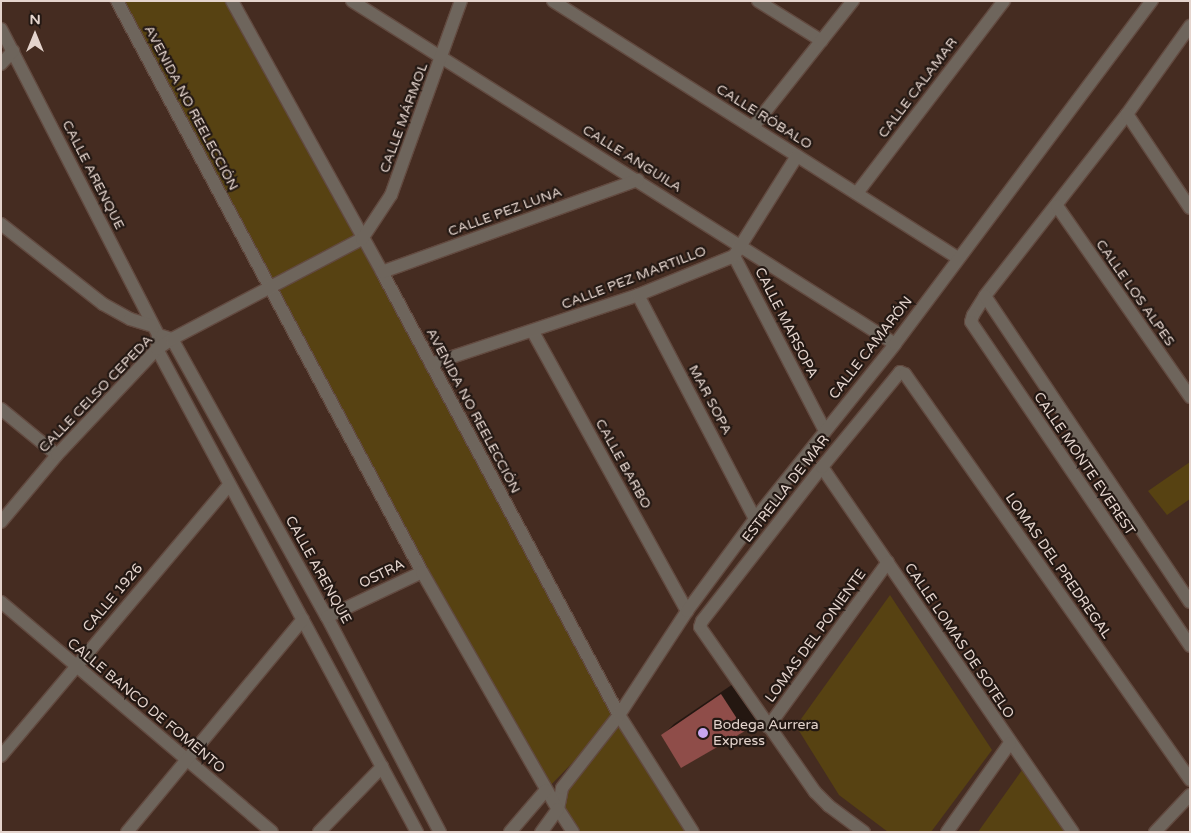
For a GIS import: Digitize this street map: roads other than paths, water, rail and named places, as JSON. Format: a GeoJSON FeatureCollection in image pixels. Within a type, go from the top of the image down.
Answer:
{"type":"FeatureCollection","features":[{"type":"Feature","properties":{"kind":"street","name":"AVENIDA NO REELECCIÓN"},"geometry":{"type":"LineString","coordinates":[[117,1],[422,572],[546,790],[573,832]]}},
{"type":"Feature","properties":{"kind":"street","name":"AVENIDA NO REELECCIÓN"},"geometry":{"type":"LineString","coordinates":[[232,1],[432,364],[618,715],[693,832]]}},
{"type":"Feature","properties":{"kind":"street","name":"CALLE ANGUILA"},"geometry":{"type":"LineString","coordinates":[[352,1],[638,180],[736,251],[895,344]]}},
{"type":"Feature","properties":{"kind":"street","name":"CALLE MÁRMOL"},"geometry":{"type":"LineString","coordinates":[[362,239],[391,195],[462,1]]}},
{"type":"Feature","properties":{"kind":"street","name":"CALLE RÓBALO"},"geometry":{"type":"LineString","coordinates":[[553,1],[958,258]]}},
{"type":"Feature","properties":{"kind":"street"},"geometry":{"type":"LineString","coordinates":[[758,1],[822,41]]}},
{"type":"Feature","properties":{"kind":"street"},"geometry":{"type":"LineString","coordinates":[[752,127],[853,1]]}},
{"type":"Feature","properties":{"kind":"street","name":"CALLE CALAMAR"},"geometry":{"type":"LineString","coordinates":[[857,193],[1004,1]]}},
{"type":"Feature","properties":{"kind":"street","name":"CALLE CAMARÓN"},"geometry":{"type":"LineString","coordinates":[[562,788],[618,715],[687,611],[755,519],[895,344],[1148,3]]}},
{"type":"Feature","properties":{"kind":"street","name":"CALLE MONTE EVEREST"},"geometry":{"type":"LineString","coordinates":[[1190,26],[1127,114],[985,296],[973,316],[973,328],[1190,646]]}},
{"type":"Feature","properties":{"kind":"street","name":"CALLE ARENQUE"},"geometry":{"type":"LineString","coordinates":[[1,29],[155,330]]}},
{"type":"Feature","properties":{"kind":"street"},"geometry":{"type":"LineString","coordinates":[[1,64],[13,51]]}},
{"type":"Feature","properties":{"kind":"street"},"geometry":{"type":"LineString","coordinates":[[1127,114],[1190,208]]}},
{"type":"Feature","properties":{"kind":"street"},"geometry":{"type":"LineString","coordinates":[[736,251],[797,156]]}},
{"type":"Feature","properties":{"kind":"street","name":"CALLE PEZ LUNA"},"geometry":{"type":"LineString","coordinates":[[382,272],[638,180]]}},
{"type":"Feature","properties":{"kind":"street","name":"CALLE LOS ALPES"},"geometry":{"type":"LineString","coordinates":[[1057,206],[1190,397]]}},
{"type":"Feature","properties":{"kind":"street"},"geometry":{"type":"LineString","coordinates":[[1,224],[103,304],[172,339]]}},
{"type":"Feature","properties":{"kind":"street","name":"CALLE CELSO CEPEDA"},"geometry":{"type":"LineString","coordinates":[[1,522],[57,454],[157,349],[172,339],[362,239]]}},
{"type":"Feature","properties":{"kind":"street","name":"CALLE PEZ MARTILLO"},"geometry":{"type":"LineString","coordinates":[[432,364],[533,332],[638,295],[736,251]]}},
{"type":"Feature","properties":{"kind":"street","name":"CALLE MARSOPA"},"geometry":{"type":"LineString","coordinates":[[736,251],[825,431]]}},
{"type":"Feature","properties":{"kind":"street","name":"MAR SOPA"},"geometry":{"type":"LineString","coordinates":[[638,295],[755,519]]}},
{"type":"Feature","properties":{"kind":"street","name":"CALLE MONTE EVEREST"},"geometry":{"type":"LineString","coordinates":[[985,296],[1190,602]]}},
{"type":"Feature","properties":{"kind":"street"},"geometry":{"type":"LineString","coordinates":[[155,330],[157,349],[417,832]]}},
{"type":"Feature","properties":{"kind":"street","name":"CALLE BARBO"},"geometry":{"type":"LineString","coordinates":[[533,332],[687,611]]}},
{"type":"Feature","properties":{"kind":"street","name":"CALLE ARENQUE"},"geometry":{"type":"LineString","coordinates":[[172,339],[327,617],[440,832]]}},
{"type":"Feature","properties":{"kind":"street","name":"ESTRELLA DE MAR"},"geometry":{"type":"LineString","coordinates":[[768,727],[700,627],[702,621],[822,467],[900,372]]}},
{"type":"Feature","properties":{"kind":"street","name":"LOMAS DEL PREDREGAL"},"geometry":{"type":"LineString","coordinates":[[900,372],[904,374],[1190,780]]}},
{"type":"Feature","properties":{"kind":"street"},"geometry":{"type":"LineString","coordinates":[[1,409],[57,454]]}},
{"type":"Feature","properties":{"kind":"street","name":"CALLE LOMAS DE SOTELO"},"geometry":{"type":"LineString","coordinates":[[822,467],[1073,832]]}},
{"type":"Feature","properties":{"kind":"street","name":"CALLE 1926"},"geometry":{"type":"LineString","coordinates":[[1,756],[75,665],[229,485]]}},
{"type":"Feature","properties":{"kind":"street","name":"LOMAS DEL PONIENTE"},"geometry":{"type":"LineString","coordinates":[[768,727],[888,562]]}},
{"type":"Feature","properties":{"kind":"street","name":"OSTRA"},"geometry":{"type":"LineString","coordinates":[[327,617],[422,572]]}},
{"type":"Feature","properties":{"kind":"street","name":"CALLE BANCO DE FOMENTO"},"geometry":{"type":"LineString","coordinates":[[1,602],[186,761],[272,832]]}},
{"type":"Feature","properties":{"kind":"street"},"geometry":{"type":"LineString","coordinates":[[127,832],[303,619]]}},
{"type":"Feature","properties":{"kind":"street"},"geometry":{"type":"LineString","coordinates":[[768,727],[816,792],[829,806],[864,832]]}},
{"type":"Feature","properties":{"kind":"street"},"geometry":{"type":"LineString","coordinates":[[947,832],[1010,743]]}},
{"type":"Feature","properties":{"kind":"street"},"geometry":{"type":"LineString","coordinates":[[319,832],[382,767]]}},
{"type":"Feature","properties":{"kind":"street"},"geometry":{"type":"LineString","coordinates":[[510,832],[546,790],[562,788],[558,809],[541,832]]}},
{"type":"Feature","properties":{"kind":"street"},"geometry":{"type":"LineString","coordinates":[[1155,832],[1190,795]]}},
{"type":"Feature","properties":{"kind":"place","name":"Bodega Aurrera Express"},"geometry":{"type":"Point","coordinates":[703,733]}}]}
